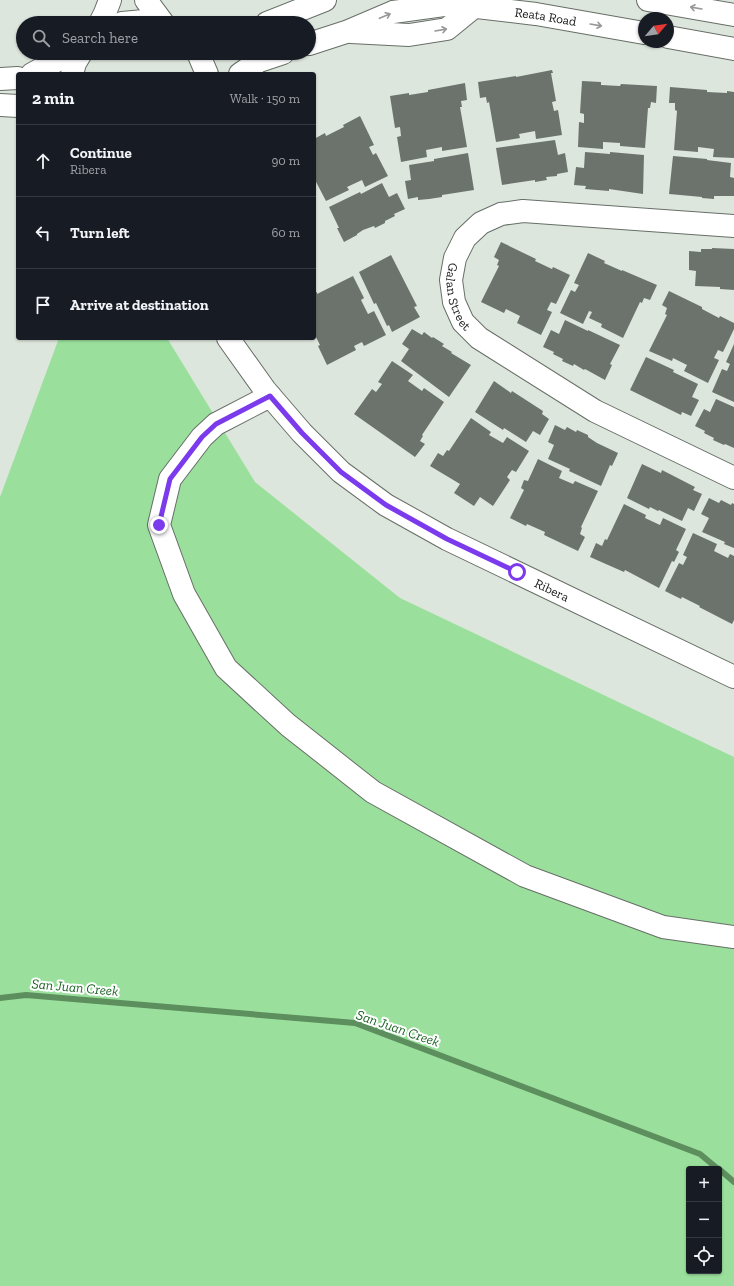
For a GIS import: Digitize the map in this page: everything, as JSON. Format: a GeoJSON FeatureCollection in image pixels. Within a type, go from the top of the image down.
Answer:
{"type":"FeatureCollection","features":[{"type":"Feature","properties":{"kind":"street"},"geometry":{"type":"LineString","coordinates":[[104,16],[110,0]]}},
{"type":"Feature","properties":{"kind":"street"},"geometry":{"type":"LineString","coordinates":[[146,0],[158,16]]}},
{"type":"Feature","properties":{"kind":"street"},"geometry":{"type":"LineString","coordinates":[[284,16],[325,0]]}},
{"type":"Feature","properties":{"kind":"street"},"geometry":{"type":"LineString","coordinates":[[648,0],[734,15]]}},
{"type":"Feature","properties":{"kind":"street"},"geometry":{"type":"LineString","coordinates":[[316,42],[346,32],[409,35],[447,29],[474,4]]}},
{"type":"Feature","properties":{"kind":"street","name":"Reata Road"},"geometry":{"type":"LineString","coordinates":[[474,4],[638,32]]}},
{"type":"Feature","properties":{"kind":"street"},"geometry":{"type":"LineString","coordinates":[[674,39],[734,49]]}},
{"type":"Feature","properties":{"kind":"street"},"geometry":{"type":"LineString","coordinates":[[36,72],[58,60]]}},
{"type":"Feature","properties":{"kind":"street"},"geometry":{"type":"LineString","coordinates":[[73,72],[77,60]]}},
{"type":"Feature","properties":{"kind":"street"},"geometry":{"type":"LineString","coordinates":[[201,60],[207,72]]}},
{"type":"Feature","properties":{"kind":"street"},"geometry":{"type":"LineString","coordinates":[[243,72],[262,60]]}},
{"type":"Feature","properties":{"kind":"street"},"geometry":{"type":"LineString","coordinates":[[0,79],[16,78]]}},
{"type":"Feature","properties":{"kind":"street"},"geometry":{"type":"LineString","coordinates":[[0,105],[16,106]]}},
{"type":"Feature","properties":{"kind":"street","name":"Galan Street"},"geometry":{"type":"LineString","coordinates":[[734,226],[523,211],[501,214],[481,223],[465,238],[455,258],[451,280],[454,302],[464,322],[479,338],[595,411],[734,478]]}},
{"type":"Feature","properties":{"kind":"street","name":"Ribera"},"geometry":{"type":"LineString","coordinates":[[229,340],[270,396],[302,433],[341,472],[386,505],[447,539],[734,677]]}},
{"type":"Feature","properties":{"kind":"street"},"geometry":{"type":"LineString","coordinates":[[270,396],[216,424],[202,437],[170,479],[159,525],[184,594],[226,668],[288,725],[373,792],[525,876],[663,927],[734,937]]}},
{"type":"Feature","properties":{"kind":"green space"},"geometry":{"type":"Polygon","coordinates":[[[58,340],[168,340],[255,482],[400,598],[734,757],[734,1286],[0,1286],[0,497],[58,340]]]}},
{"type":"Feature","properties":{"kind":"building"},"geometry":{"type":"Polygon","coordinates":[[[552,70],[553,73],[551,73],[556,101],[552,102],[554,111],[558,110],[562,135],[536,139],[535,131],[519,134],[520,138],[496,142],[489,102],[487,103],[486,97],[480,98],[478,82],[552,70]]]}},
{"type":"Feature","properties":{"kind":"building"},"geometry":{"type":"Polygon","coordinates":[[[582,81],[601,82],[601,85],[620,86],[621,84],[657,86],[656,103],[651,102],[650,108],[648,108],[645,148],[620,146],[620,143],[603,142],[603,149],[578,147],[579,122],[584,123],[584,114],[580,113],[582,81]]]}},
{"type":"Feature","properties":{"kind":"building"},"geometry":{"type":"Polygon","coordinates":[[[465,83],[467,100],[461,101],[462,107],[460,107],[467,147],[442,151],[442,147],[426,150],[427,157],[401,162],[397,137],[401,136],[400,127],[395,128],[390,96],[428,92],[428,90],[465,83]]]}},
{"type":"Feature","properties":{"kind":"building"},"geometry":{"type":"Polygon","coordinates":[[[670,87],[707,90],[707,92],[734,92],[734,158],[713,157],[714,149],[698,147],[698,152],[674,150],[677,111],[675,110],[675,103],[669,103],[670,87]]]}},
{"type":"Feature","properties":{"kind":"building"},"geometry":{"type":"Polygon","coordinates":[[[360,116],[374,145],[369,147],[373,155],[376,153],[388,176],[365,187],[362,180],[347,187],[349,190],[326,201],[316,182],[316,138],[325,133],[326,136],[344,127],[343,125],[360,116]]]}},
{"type":"Feature","properties":{"kind":"building"},"geometry":{"type":"Polygon","coordinates":[[[555,140],[558,155],[565,153],[568,172],[557,174],[557,176],[546,177],[547,180],[535,182],[535,180],[502,185],[496,148],[555,140]]]}},
{"type":"Feature","properties":{"kind":"building"},"geometry":{"type":"Polygon","coordinates":[[[585,152],[610,154],[610,152],[644,155],[643,194],[609,189],[609,191],[585,189],[586,186],[574,185],[576,167],[584,168],[585,152]]]}},
{"type":"Feature","properties":{"kind":"building"},"geometry":{"type":"Polygon","coordinates":[[[468,153],[474,190],[442,195],[442,197],[429,199],[418,200],[418,197],[408,199],[405,181],[411,180],[409,165],[468,153]]]}},
{"type":"Feature","properties":{"kind":"building"},"geometry":{"type":"Polygon","coordinates":[[[673,156],[731,163],[730,177],[734,178],[734,196],[714,196],[714,199],[669,194],[673,156]]]}},
{"type":"Feature","properties":{"kind":"building"},"geometry":{"type":"Polygon","coordinates":[[[382,183],[389,197],[397,193],[405,209],[394,214],[395,216],[385,221],[385,223],[375,228],[374,226],[363,230],[344,242],[329,207],[360,192],[361,194],[382,183]]]}},
{"type":"Feature","properties":{"kind":"building"},"geometry":{"type":"Polygon","coordinates":[[[501,242],[536,259],[535,261],[570,275],[556,304],[551,302],[547,310],[552,312],[541,335],[517,323],[520,316],[506,309],[504,313],[481,302],[499,266],[497,265],[499,260],[494,257],[501,242]]]}},
{"type":"Feature","properties":{"kind":"building"},"geometry":{"type":"Polygon","coordinates":[[[701,249],[734,249],[734,290],[720,289],[720,287],[695,286],[696,271],[689,270],[689,251],[701,252],[701,249]]]}},
{"type":"Feature","properties":{"kind":"building"},"geometry":{"type":"Polygon","coordinates":[[[588,253],[605,261],[604,263],[657,285],[650,300],[644,298],[642,303],[640,302],[623,338],[601,327],[602,324],[589,318],[592,312],[589,311],[583,324],[560,313],[571,290],[575,292],[579,285],[574,283],[588,253]]]}},
{"type":"Feature","properties":{"kind":"building"},"geometry":{"type":"Polygon","coordinates":[[[391,255],[417,306],[414,307],[420,317],[392,332],[389,325],[387,326],[376,303],[374,304],[359,272],[391,255]]]}},
{"type":"Feature","properties":{"kind":"building"},"geometry":{"type":"Polygon","coordinates":[[[353,276],[364,298],[361,300],[368,314],[374,311],[386,335],[364,346],[362,342],[354,346],[356,350],[327,365],[318,346],[320,345],[316,337],[317,292],[317,294],[353,276]]]}},
{"type":"Feature","properties":{"kind":"building"},"geometry":{"type":"Polygon","coordinates":[[[669,291],[702,307],[702,309],[719,318],[720,316],[734,323],[734,329],[723,352],[718,350],[714,358],[719,360],[708,383],[684,371],[687,365],[673,358],[672,361],[649,351],[667,315],[665,314],[667,308],[662,305],[669,291]]]}},
{"type":"Feature","properties":{"kind":"building"},"geometry":{"type":"Polygon","coordinates":[[[565,320],[620,345],[610,364],[612,365],[605,380],[574,364],[573,366],[562,361],[563,359],[553,354],[554,352],[543,347],[551,330],[559,334],[565,320]]]}},
{"type":"Feature","properties":{"kind":"building"},"geometry":{"type":"Polygon","coordinates":[[[412,329],[422,335],[424,332],[432,338],[433,337],[444,344],[442,346],[452,352],[451,353],[471,365],[449,397],[401,361],[409,349],[402,344],[412,329]]]}},
{"type":"Feature","properties":{"kind":"building"},"geometry":{"type":"Polygon","coordinates":[[[734,344],[734,402],[712,392],[722,369],[727,371],[730,364],[726,362],[734,344]]]}},
{"type":"Feature","properties":{"kind":"building"},"geometry":{"type":"Polygon","coordinates":[[[646,357],[674,370],[673,372],[698,384],[692,397],[699,400],[691,416],[682,412],[681,415],[630,390],[646,357]]]}},
{"type":"Feature","properties":{"kind":"building"},"geometry":{"type":"Polygon","coordinates":[[[392,361],[413,375],[408,381],[422,391],[424,388],[444,402],[422,435],[423,436],[420,441],[425,444],[415,457],[354,414],[372,389],[376,392],[382,384],[378,382],[392,361]]]}},
{"type":"Feature","properties":{"kind":"building"},"geometry":{"type":"Polygon","coordinates":[[[494,381],[511,393],[512,391],[543,411],[542,414],[549,419],[540,435],[533,431],[526,442],[504,428],[503,430],[475,412],[494,381]]]}},
{"type":"Feature","properties":{"kind":"building"},"geometry":{"type":"Polygon","coordinates":[[[716,399],[734,407],[734,448],[713,440],[714,438],[704,433],[705,431],[695,426],[704,409],[710,412],[716,399]]]}},
{"type":"Feature","properties":{"kind":"building"},"geometry":{"type":"Polygon","coordinates":[[[471,418],[491,432],[489,435],[503,443],[507,437],[529,451],[516,472],[512,470],[507,477],[510,480],[493,506],[480,497],[474,506],[454,493],[460,484],[430,466],[438,453],[443,456],[447,450],[449,451],[471,418]]]}},
{"type":"Feature","properties":{"kind":"building"},"geometry":{"type":"Polygon","coordinates":[[[555,425],[565,430],[567,427],[576,432],[577,430],[588,435],[588,437],[597,443],[618,453],[612,466],[610,465],[601,486],[548,459],[554,445],[548,442],[555,425]]]}},
{"type":"Feature","properties":{"kind":"building"},"geometry":{"type":"Polygon","coordinates":[[[538,459],[562,471],[559,478],[573,484],[575,481],[598,491],[581,527],[580,534],[585,537],[578,551],[544,535],[545,532],[527,524],[526,526],[510,518],[524,490],[521,488],[524,480],[528,481],[538,459]]]}},
{"type":"Feature","properties":{"kind":"building"},"geometry":{"type":"Polygon","coordinates":[[[642,464],[661,473],[662,470],[695,487],[693,490],[702,494],[694,511],[688,508],[682,521],[659,510],[658,511],[650,507],[649,509],[627,498],[642,464]]]}},
{"type":"Feature","properties":{"kind":"building"},"geometry":{"type":"Polygon","coordinates":[[[709,498],[719,503],[721,500],[731,505],[732,503],[734,504],[734,548],[724,544],[725,542],[702,532],[709,518],[701,514],[709,498]]]}},
{"type":"Feature","properties":{"kind":"building"},"geometry":{"type":"Polygon","coordinates":[[[624,504],[646,515],[645,518],[660,525],[663,518],[686,529],[676,550],[679,552],[674,562],[672,561],[659,588],[625,570],[624,572],[590,557],[596,543],[602,546],[605,539],[607,540],[624,504]]]}},
{"type":"Feature","properties":{"kind":"building"},"geometry":{"type":"Polygon","coordinates":[[[693,533],[717,544],[714,551],[728,558],[730,554],[734,556],[734,620],[732,624],[682,597],[681,599],[665,591],[679,563],[683,565],[687,557],[683,555],[693,533]]]}},
{"type":"Feature","properties":{"kind":"waterway","name":"San Juan Creek"},"geometry":{"type":"LineString","coordinates":[[0,998],[26,995],[355,1023],[700,1154],[714,1166]]}},
{"type":"Feature","properties":{"kind":"waterway","name":"San Juan Creek"},"geometry":{"type":"LineString","coordinates":[[722,1172],[734,1182]]}},
{"type":"Feature","properties":{"kind":"route"},"geometry":{"type":"LineString","coordinates":[[159,525],[170,479],[202,437],[216,424],[270,396],[302,433],[341,472],[386,505],[447,539],[517,572]]}}]}
